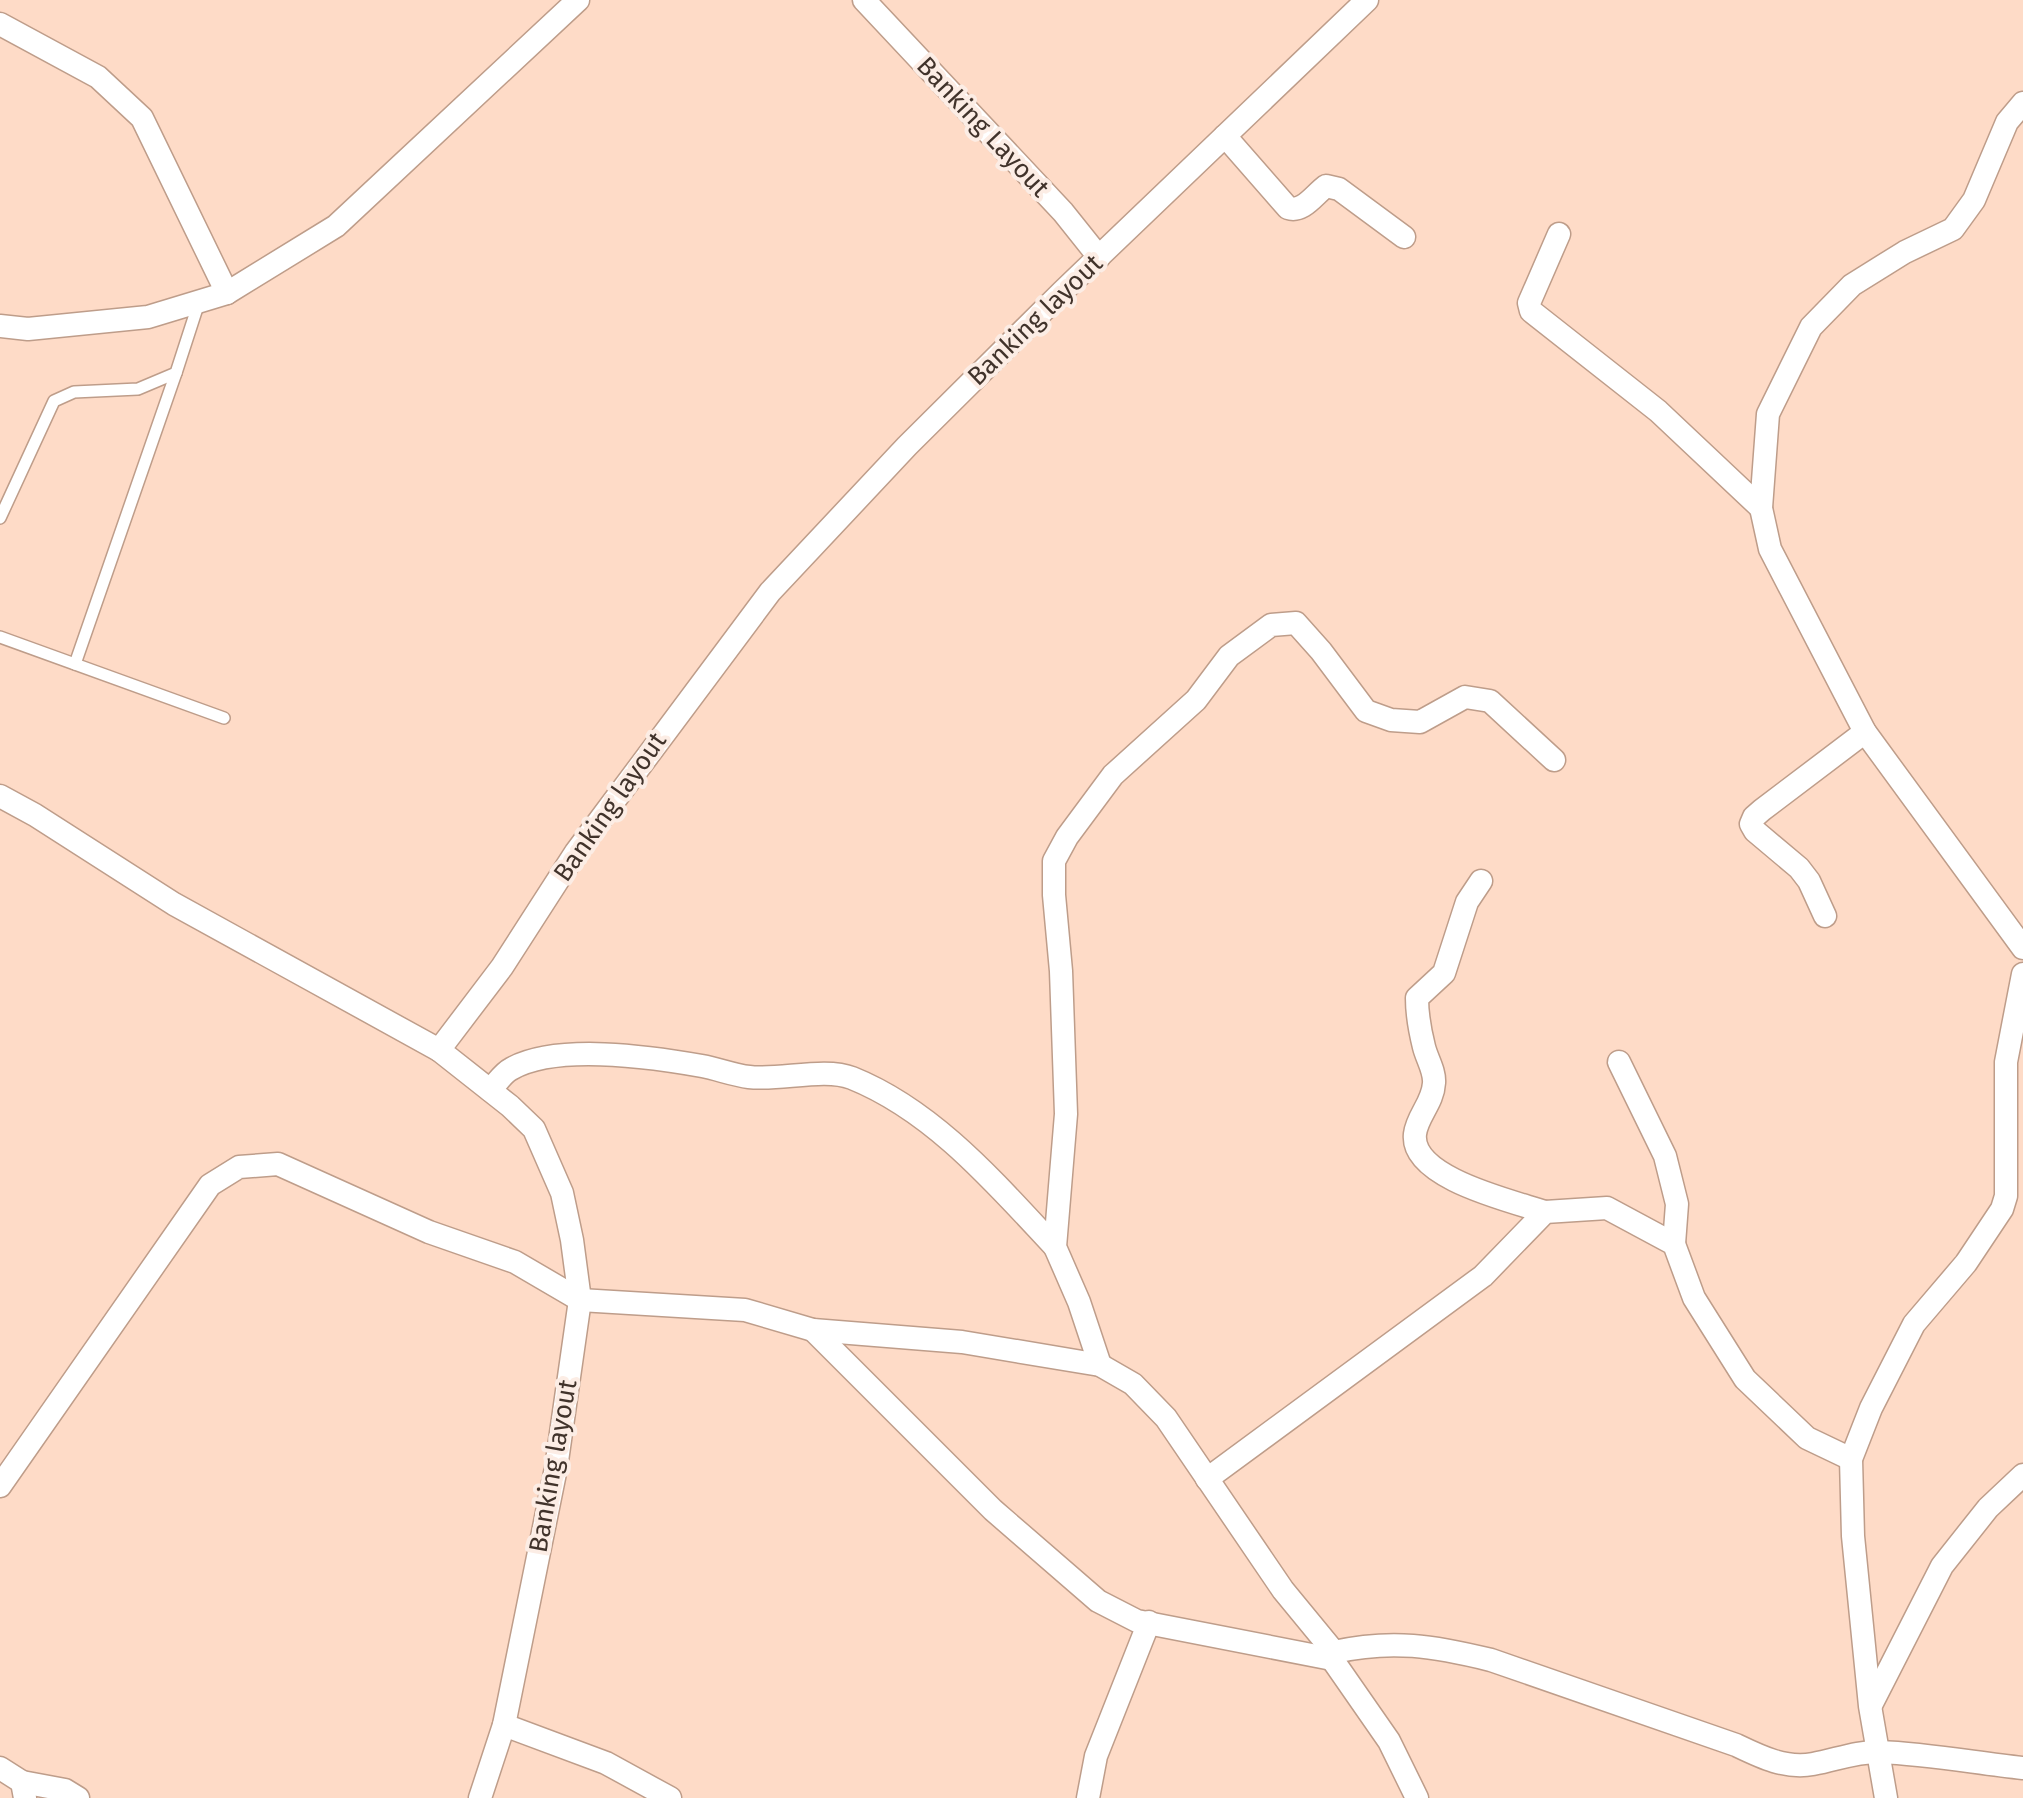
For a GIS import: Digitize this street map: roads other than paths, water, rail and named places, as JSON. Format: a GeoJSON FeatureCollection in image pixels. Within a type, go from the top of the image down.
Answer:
{"type":"FeatureCollection","features":[{"type":"Feature","properties":{"kind":"street"},"geometry":{"type":"LineString","coordinates":[[0,326],[28,329],[148,317],[227,293],[336,226],[578,0]]}},
{"type":"Feature","properties":{"kind":"street","name":"Banking Layout"},"geometry":{"type":"LineString","coordinates":[[864,0],[1063,212],[1099,257]]}},
{"type":"Feature","properties":{"kind":"street","name":"Banking layout"},"geometry":{"type":"LineString","coordinates":[[480,1798],[504,1725],[556,1468],[580,1300],[572,1240],[556,1180],[534,1129],[439,1050],[502,967],[576,852],[770,592],[907,446],[1367,0]]}},
{"type":"Feature","properties":{"kind":"street"},"geometry":{"type":"LineString","coordinates":[[0,24],[98,77],[142,118],[227,293]]}},
{"type":"Feature","properties":{"kind":"street"},"geometry":{"type":"LineString","coordinates":[[2023,103],[2007,122],[1974,200],[1953,229],[1905,252],[1852,285],[1811,327],[1768,414],[1761,508],[1770,549],[1865,732],[2023,948]]}},
{"type":"Feature","properties":{"kind":"street"},"geometry":{"type":"LineString","coordinates":[[1225,136],[1288,208],[1295,211],[1300,209],[1326,186],[1339,189],[1404,237]]}},
{"type":"Feature","properties":{"kind":"street"},"geometry":{"type":"LineString","coordinates":[[1559,234],[1529,303],[1531,311],[1658,411],[1761,508]]}},
{"type":"Feature","properties":{"kind":"street"},"geometry":{"type":"LineString","coordinates":[[1055,1247],[1066,1114],[1054,861],[1067,837],[1113,775],[1196,700],[1229,656],[1271,625],[1296,623],[1366,711],[1391,720],[1420,722],[1465,697],[1490,701],[1554,760]]}},
{"type":"Feature","properties":{"kind":"street"},"geometry":{"type":"LineString","coordinates":[[1825,916],[1804,875],[1751,824],[1762,810],[1865,732]]}},
{"type":"Feature","properties":{"kind":"street"},"geometry":{"type":"LineString","coordinates":[[0,796],[174,904],[439,1050]]}},
{"type":"Feature","properties":{"kind":"street"},"geometry":{"type":"LineString","coordinates":[[1481,881],[1467,902],[1444,973],[1417,998],[1424,1048],[1435,1080],[1432,1097],[1416,1127],[1414,1138],[1419,1155],[1435,1170],[1545,1212],[1607,1208],[1674,1244]]}},
{"type":"Feature","properties":{"kind":"street"},"geometry":{"type":"LineString","coordinates":[[1886,1798],[1870,1706],[1853,1536],[1851,1459],[1871,1408],[1914,1324],[1966,1263],[2015,1190],[2006,1062],[2023,974]]}},
{"type":"Feature","properties":{"kind":"street"},"geometry":{"type":"LineString","coordinates":[[490,1090],[508,1070],[537,1057],[624,1055],[703,1066],[751,1078],[801,1075],[849,1077],[905,1106],[980,1167],[1055,1247],[1079,1302],[1100,1365]]}},
{"type":"Feature","properties":{"kind":"street"},"geometry":{"type":"LineString","coordinates":[[1619,1062],[1665,1156],[1677,1204],[1674,1244],[1694,1298],[1745,1379],[1807,1438],[1851,1459]]}},
{"type":"Feature","properties":{"kind":"street"},"geometry":{"type":"LineString","coordinates":[[0,1486],[210,1185],[239,1167],[278,1164],[429,1232],[515,1262],[580,1300],[745,1310],[813,1330],[962,1342],[1100,1365],[1133,1384],[1166,1418],[1283,1590],[1333,1656],[1389,1741],[1417,1798]]}},
{"type":"Feature","properties":{"kind":"street"},"geometry":{"type":"LineString","coordinates":[[1207,1479],[1483,1276],[1545,1212]]}},
{"type":"Feature","properties":{"kind":"street"},"geometry":{"type":"LineString","coordinates":[[813,1330],[993,1510],[1098,1601],[1137,1621],[1333,1656],[1367,1644],[1390,1643],[1452,1651],[1491,1660],[1736,1745],[1768,1761],[1791,1766],[1878,1751],[2023,1768]]}},
{"type":"Feature","properties":{"kind":"street"},"geometry":{"type":"LineString","coordinates":[[1870,1706],[1942,1566],[1988,1508],[2023,1475]]}},
{"type":"Feature","properties":{"kind":"street"},"geometry":{"type":"LineString","coordinates":[[1088,1798],[1096,1756],[1149,1622]]}},
{"type":"Feature","properties":{"kind":"street"},"geometry":{"type":"LineString","coordinates":[[504,1725],[606,1763],[670,1798]]}},
{"type":"Feature","properties":{"kind":"street"},"geometry":{"type":"LineString","coordinates":[[0,1768],[23,1790],[65,1790],[78,1798]]}},
{"type":"Feature","properties":{"kind":"lane"},"geometry":{"type":"LineString","coordinates":[[75,664],[199,301]]}},
{"type":"Feature","properties":{"kind":"lane"},"geometry":{"type":"LineString","coordinates":[[0,518],[54,401],[74,392],[138,389],[176,373]]}},
{"type":"Feature","properties":{"kind":"lane"},"geometry":{"type":"LineString","coordinates":[[0,637],[224,718]]}}]}
